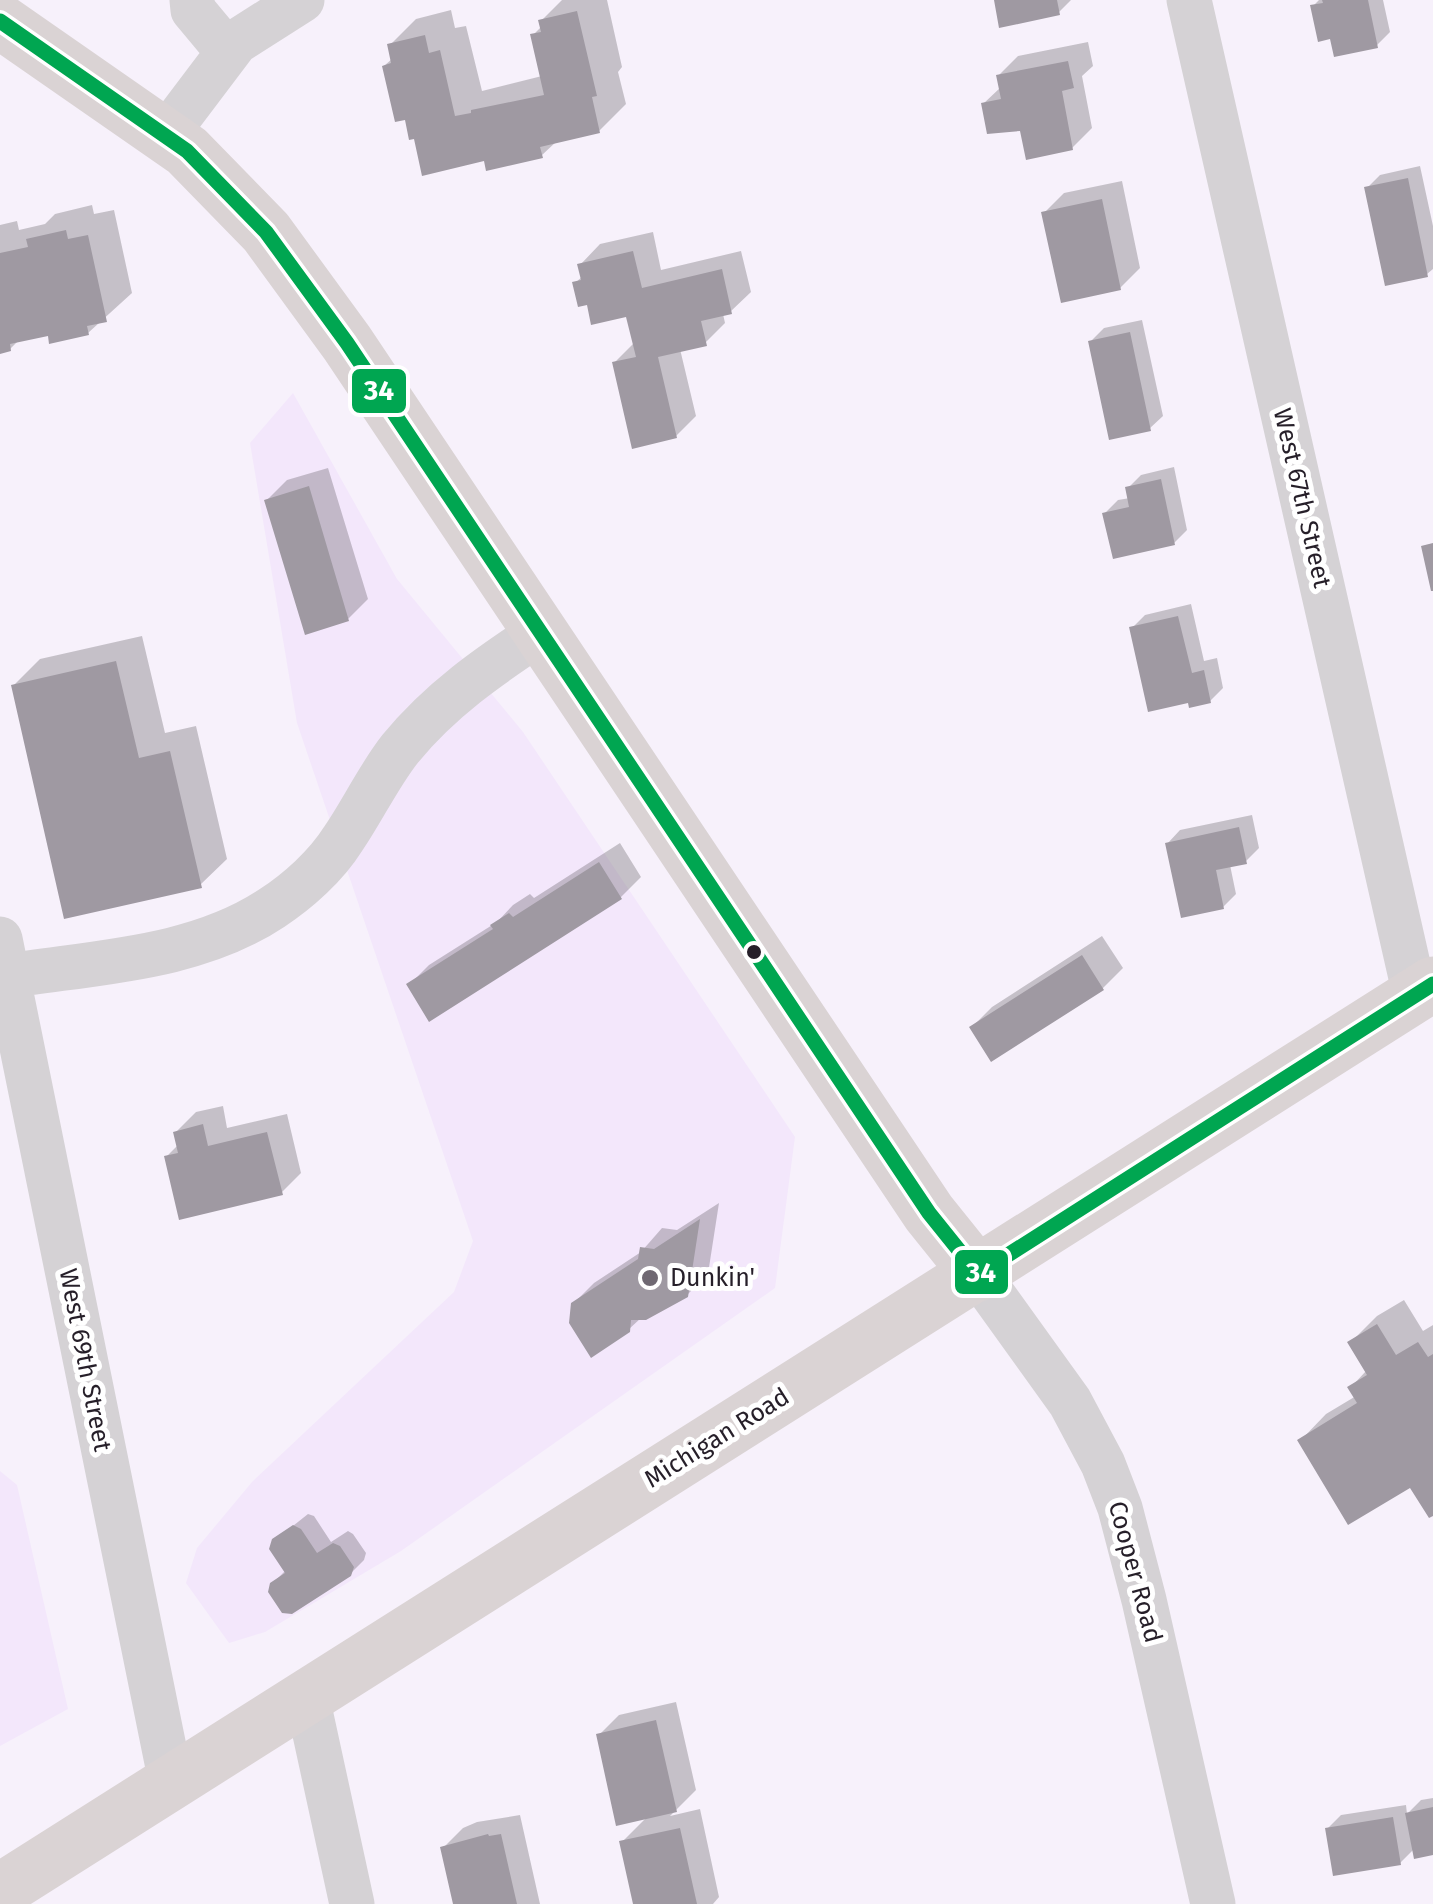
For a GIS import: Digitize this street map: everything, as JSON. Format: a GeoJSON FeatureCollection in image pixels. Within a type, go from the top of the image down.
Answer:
{"type":"FeatureCollection","features":[{"type":"Feature","properties":{"kind":"main road"},"geometry":{"type":"LineString","coordinates":[[0,21],[187,151],[266,232],[347,343],[929,1213],[978,1274]]}},
{"type":"Feature","properties":{"kind":"main road","name":"Michigan Road"},"geometry":{"type":"LineString","coordinates":[[0,1891],[1424,990]]}},
{"type":"Feature","properties":{"kind":"street"},"geometry":{"type":"LineString","coordinates":[[192,0],[194,10],[228,52]]}},
{"type":"Feature","properties":{"kind":"street"},"geometry":{"type":"LineString","coordinates":[[165,136],[236,42],[302,0]]}},
{"type":"Feature","properties":{"kind":"street","name":"West 67th Street"},"geometry":{"type":"LineString","coordinates":[[1190,0],[1424,990]]}},
{"type":"Feature","properties":{"kind":"street"},"geometry":{"type":"LineString","coordinates":[[4,957],[198,943],[234,930],[274,907],[330,857],[401,748],[433,713],[464,685],[541,632]]}},
{"type":"Feature","properties":{"kind":"street","name":"West 69th Street"},"geometry":{"type":"LineString","coordinates":[[4,957],[171,1782]]}},
{"type":"Feature","properties":{"kind":"street","name":"Cooper Road"},"geometry":{"type":"LineString","coordinates":[[978,1274],[1070,1402],[1106,1470],[1144,1600],[1212,1904]]}},
{"type":"Feature","properties":{"kind":"street"},"geometry":{"type":"LineString","coordinates":[[308,1696],[352,1904]]}},
{"type":"Feature","properties":{"kind":"shaded area"},"geometry":{"type":"Polygon","coordinates":[[[293,393],[397,579],[523,732],[795,1137],[775,1288],[401,1551],[265,1632],[229,1643],[186,1583],[197,1548],[252,1482],[454,1292],[473,1241],[297,723],[250,443],[293,393]]]}},
{"type":"Feature","properties":{"kind":"shaded area"},"geometry":{"type":"Polygon","coordinates":[[[0,1471],[17,1485],[68,1709],[0,1746],[0,1471]]]}},
{"type":"Feature","properties":{"kind":"building"},"geometry":{"type":"Polygon","coordinates":[[[994,0],[1057,0],[1060,15],[999,28],[994,0]]]}},
{"type":"Feature","properties":{"kind":"building"},"geometry":{"type":"Polygon","coordinates":[[[1322,0],[1368,0],[1378,48],[1334,57],[1330,39],[1318,42],[1310,5],[1323,3],[1322,0]]]}},
{"type":"Feature","properties":{"kind":"building"},"geometry":{"type":"Polygon","coordinates":[[[577,11],[597,96],[592,97],[600,133],[540,147],[543,158],[486,171],[484,161],[422,176],[414,139],[409,140],[405,120],[395,122],[382,66],[391,63],[387,44],[425,35],[429,53],[440,50],[455,116],[544,95],[530,34],[541,32],[538,20],[577,11]]]}},
{"type":"Feature","properties":{"kind":"building"},"geometry":{"type":"Polygon","coordinates":[[[1068,61],[1074,88],[1062,91],[1073,150],[1026,160],[1020,131],[987,134],[981,103],[1001,99],[996,75],[1068,61]]]}},
{"type":"Feature","properties":{"kind":"building"},"geometry":{"type":"Polygon","coordinates":[[[1408,178],[1428,277],[1385,286],[1364,187],[1408,178]]]}},
{"type":"Feature","properties":{"kind":"building"},"geometry":{"type":"Polygon","coordinates":[[[1102,199],[1121,290],[1061,303],[1041,212],[1102,199]]]}},
{"type":"Feature","properties":{"kind":"building"},"geometry":{"type":"Polygon","coordinates":[[[66,230],[68,239],[88,235],[107,322],[87,326],[89,335],[49,344],[48,336],[10,344],[11,351],[0,354],[0,253],[28,247],[26,239],[66,230]]]}},
{"type":"Feature","properties":{"kind":"building"},"geometry":{"type":"Polygon","coordinates":[[[633,251],[642,288],[722,269],[732,314],[701,321],[707,346],[658,357],[677,438],[632,449],[612,362],[636,357],[626,317],[591,325],[587,305],[578,307],[572,282],[581,280],[577,264],[633,251]]]}},
{"type":"Feature","properties":{"kind":"building"},"geometry":{"type":"Polygon","coordinates":[[[1130,332],[1151,431],[1109,440],[1088,341],[1130,332]]]}},
{"type":"Feature","properties":{"kind":"building"},"geometry":{"type":"Polygon","coordinates":[[[1161,479],[1175,545],[1113,559],[1102,513],[1129,507],[1125,487],[1161,479]]]}},
{"type":"Feature","properties":{"kind":"building"},"geometry":{"type":"Polygon","coordinates":[[[309,486],[349,621],[305,635],[264,500],[309,486]]]}},
{"type":"Feature","properties":{"kind":"building"},"geometry":{"type":"Polygon","coordinates":[[[1433,543],[1433,591],[1431,591],[1421,546],[1433,543]]]}},
{"type":"Feature","properties":{"kind":"building"},"geometry":{"type":"Polygon","coordinates":[[[1178,616],[1192,673],[1204,670],[1211,703],[1189,708],[1188,703],[1148,712],[1129,627],[1178,616]]]}},
{"type":"Feature","properties":{"kind":"building"},"geometry":{"type":"Polygon","coordinates":[[[116,661],[139,758],[170,751],[202,888],[64,919],[11,685],[116,661]]]}},
{"type":"Feature","properties":{"kind":"building"},"geometry":{"type":"Polygon","coordinates":[[[1239,827],[1247,864],[1216,870],[1224,909],[1181,918],[1165,843],[1239,827]]]}},
{"type":"Feature","properties":{"kind":"building"},"geometry":{"type":"Polygon","coordinates":[[[599,862],[622,899],[429,1022],[406,984],[493,929],[490,925],[509,913],[513,917],[599,862]]]}},
{"type":"Feature","properties":{"kind":"building"},"geometry":{"type":"Polygon","coordinates":[[[1082,955],[1104,990],[991,1062],[969,1027],[1082,955]]]}},
{"type":"Feature","properties":{"kind":"building"},"geometry":{"type":"Polygon","coordinates":[[[203,1124],[208,1146],[267,1132],[283,1195],[179,1220],[164,1156],[178,1153],[173,1132],[203,1124]]]}},
{"type":"Feature","properties":{"kind":"building","name":"Dunkin'"},"geometry":{"type":"Polygon","coordinates":[[[700,1219],[688,1297],[646,1320],[631,1320],[630,1332],[591,1358],[569,1323],[571,1303],[638,1259],[640,1247],[654,1249],[700,1219]]]}},
{"type":"Feature","properties":{"kind":"building"},"geometry":{"type":"Polygon","coordinates":[[[1377,1324],[1396,1355],[1418,1342],[1428,1357],[1433,1354],[1433,1516],[1429,1518],[1410,1488],[1348,1525],[1297,1440],[1357,1403],[1347,1387],[1367,1375],[1347,1342],[1377,1324]]]}},
{"type":"Feature","properties":{"kind":"building"},"geometry":{"type":"Polygon","coordinates":[[[293,1525],[301,1529],[317,1553],[333,1543],[340,1546],[354,1567],[351,1576],[292,1614],[282,1613],[268,1592],[270,1583],[285,1573],[269,1549],[272,1539],[293,1525]]]}},
{"type":"Feature","properties":{"kind":"building"},"geometry":{"type":"Polygon","coordinates":[[[656,1720],[677,1812],[616,1826],[596,1734],[656,1720]]]}},
{"type":"Feature","properties":{"kind":"building"},"geometry":{"type":"Polygon","coordinates":[[[1433,1807],[1433,1855],[1414,1859],[1405,1813],[1433,1807]]]}},
{"type":"Feature","properties":{"kind":"building"},"geometry":{"type":"Polygon","coordinates":[[[1393,1817],[1401,1865],[1333,1876],[1325,1828],[1393,1817]]]}},
{"type":"Feature","properties":{"kind":"building"},"geometry":{"type":"Polygon","coordinates":[[[680,1828],[697,1904],[633,1904],[619,1841],[680,1828]]]}},
{"type":"Feature","properties":{"kind":"building"},"geometry":{"type":"Polygon","coordinates":[[[501,1834],[517,1904],[453,1904],[440,1847],[501,1834]]]}},
{"type":"Feature","properties":{"kind":"transit line","name":"34"},"geometry":{"type":"LineString","coordinates":[[0,21],[187,151],[266,232],[347,343],[929,1213],[978,1274],[1433,984]]}},
{"type":"Feature","properties":{"kind":"place","name":"Dunkin'"},"geometry":{"type":"Point","coordinates":[650,1278]}}]}
